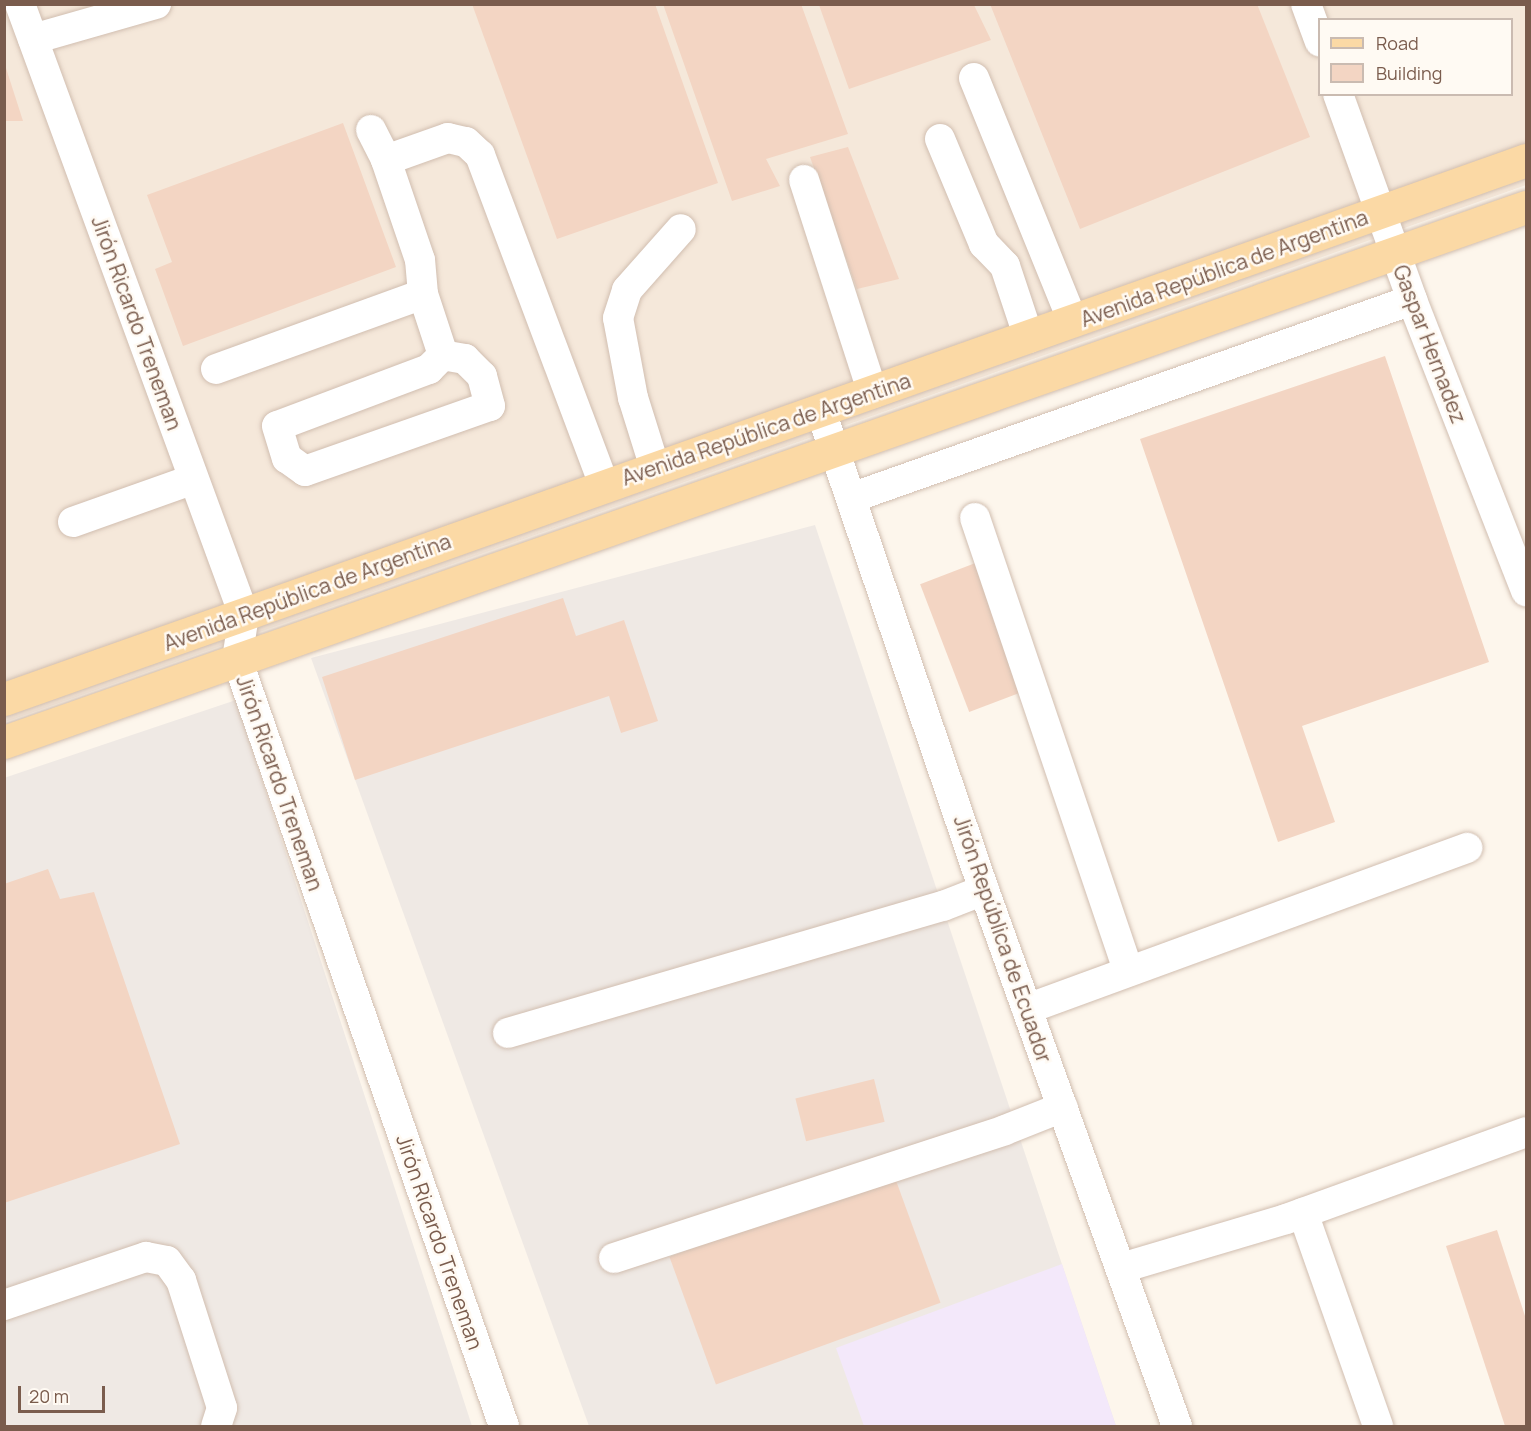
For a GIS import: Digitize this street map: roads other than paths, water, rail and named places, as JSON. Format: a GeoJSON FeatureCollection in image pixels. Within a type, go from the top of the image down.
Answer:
{"type":"FeatureCollection","features":[{"type":"Feature","properties":{"kind":"main road","name":"Avenida República de Argentina"},"geometry":{"type":"LineString","coordinates":[[4,699],[1527,160]]}},
{"type":"Feature","properties":{"kind":"main road","name":"Avenida República de Argentina"},"geometry":{"type":"LineString","coordinates":[[4,742],[1527,207]]}},
{"type":"Feature","properties":{"kind":"street","name":"Jirón Ricardo Treneman"},"geometry":{"type":"LineString","coordinates":[[20,4],[244,615],[237,659],[504,1426]]}},
{"type":"Feature","properties":{"kind":"street"},"geometry":{"type":"LineString","coordinates":[[33,39],[156,4]]}},
{"type":"Feature","properties":{"kind":"street"},"geometry":{"type":"LineString","coordinates":[[1306,4],[1318,37]]}},
{"type":"Feature","properties":{"kind":"street"},"geometry":{"type":"LineString","coordinates":[[974,78],[1073,322]]}},
{"type":"Feature","properties":{"kind":"street","name":"Gaspar Hernadez"},"geometry":{"type":"LineString","coordinates":[[1339,96],[1412,300],[1527,591]]}},
{"type":"Feature","properties":{"kind":"street"},"geometry":{"type":"LineString","coordinates":[[371,130],[386,160],[414,241],[423,294],[443,355]]}},
{"type":"Feature","properties":{"kind":"street"},"geometry":{"type":"LineString","coordinates":[[386,160],[448,138],[466,142],[480,155],[604,485]]}},
{"type":"Feature","properties":{"kind":"street"},"geometry":{"type":"LineString","coordinates":[[940,139],[984,244],[1005,266],[1029,338]]}},
{"type":"Feature","properties":{"kind":"street"},"geometry":{"type":"LineString","coordinates":[[804,180],[873,393]]}},
{"type":"Feature","properties":{"kind":"street"},"geometry":{"type":"LineString","coordinates":[[654,468],[633,398],[618,318],[627,290],[681,230]]}},
{"type":"Feature","properties":{"kind":"street"},"geometry":{"type":"LineString","coordinates":[[216,369],[423,294]]}},
{"type":"Feature","properties":{"kind":"street"},"geometry":{"type":"LineString","coordinates":[[851,498],[1412,300]]}},
{"type":"Feature","properties":{"kind":"street"},"geometry":{"type":"LineString","coordinates":[[443,355],[465,359],[482,376],[490,406],[305,471],[287,458],[277,426],[429,369],[443,355]]}},
{"type":"Feature","properties":{"kind":"street","name":"Jirón República de Ecuador"},"geometry":{"type":"LineString","coordinates":[[821,411],[984,890],[1177,1426]]}},
{"type":"Feature","properties":{"kind":"street"},"geometry":{"type":"LineString","coordinates":[[73,522],[194,479]]}},
{"type":"Feature","properties":{"kind":"street"},"geometry":{"type":"LineString","coordinates":[[975,518],[1128,971]]}},
{"type":"Feature","properties":{"kind":"street"},"geometry":{"type":"LineString","coordinates":[[1027,1009],[1467,848]]}},
{"type":"Feature","properties":{"kind":"street"},"geometry":{"type":"LineString","coordinates":[[508,1033],[931,909],[984,890]]}},
{"type":"Feature","properties":{"kind":"street"},"geometry":{"type":"LineString","coordinates":[[614,1257],[1005,1130],[1063,1107]]}},
{"type":"Feature","properties":{"kind":"street"},"geometry":{"type":"LineString","coordinates":[[1121,1268],[1303,1213],[1527,1132]]}},
{"type":"Feature","properties":{"kind":"street"},"geometry":{"type":"LineString","coordinates":[[1303,1213],[1378,1426]]}},
{"type":"Feature","properties":{"kind":"street"},"geometry":{"type":"LineString","coordinates":[[4,1305],[146,1257],[167,1262],[181,1280],[222,1408],[216,1426]]}}]}
